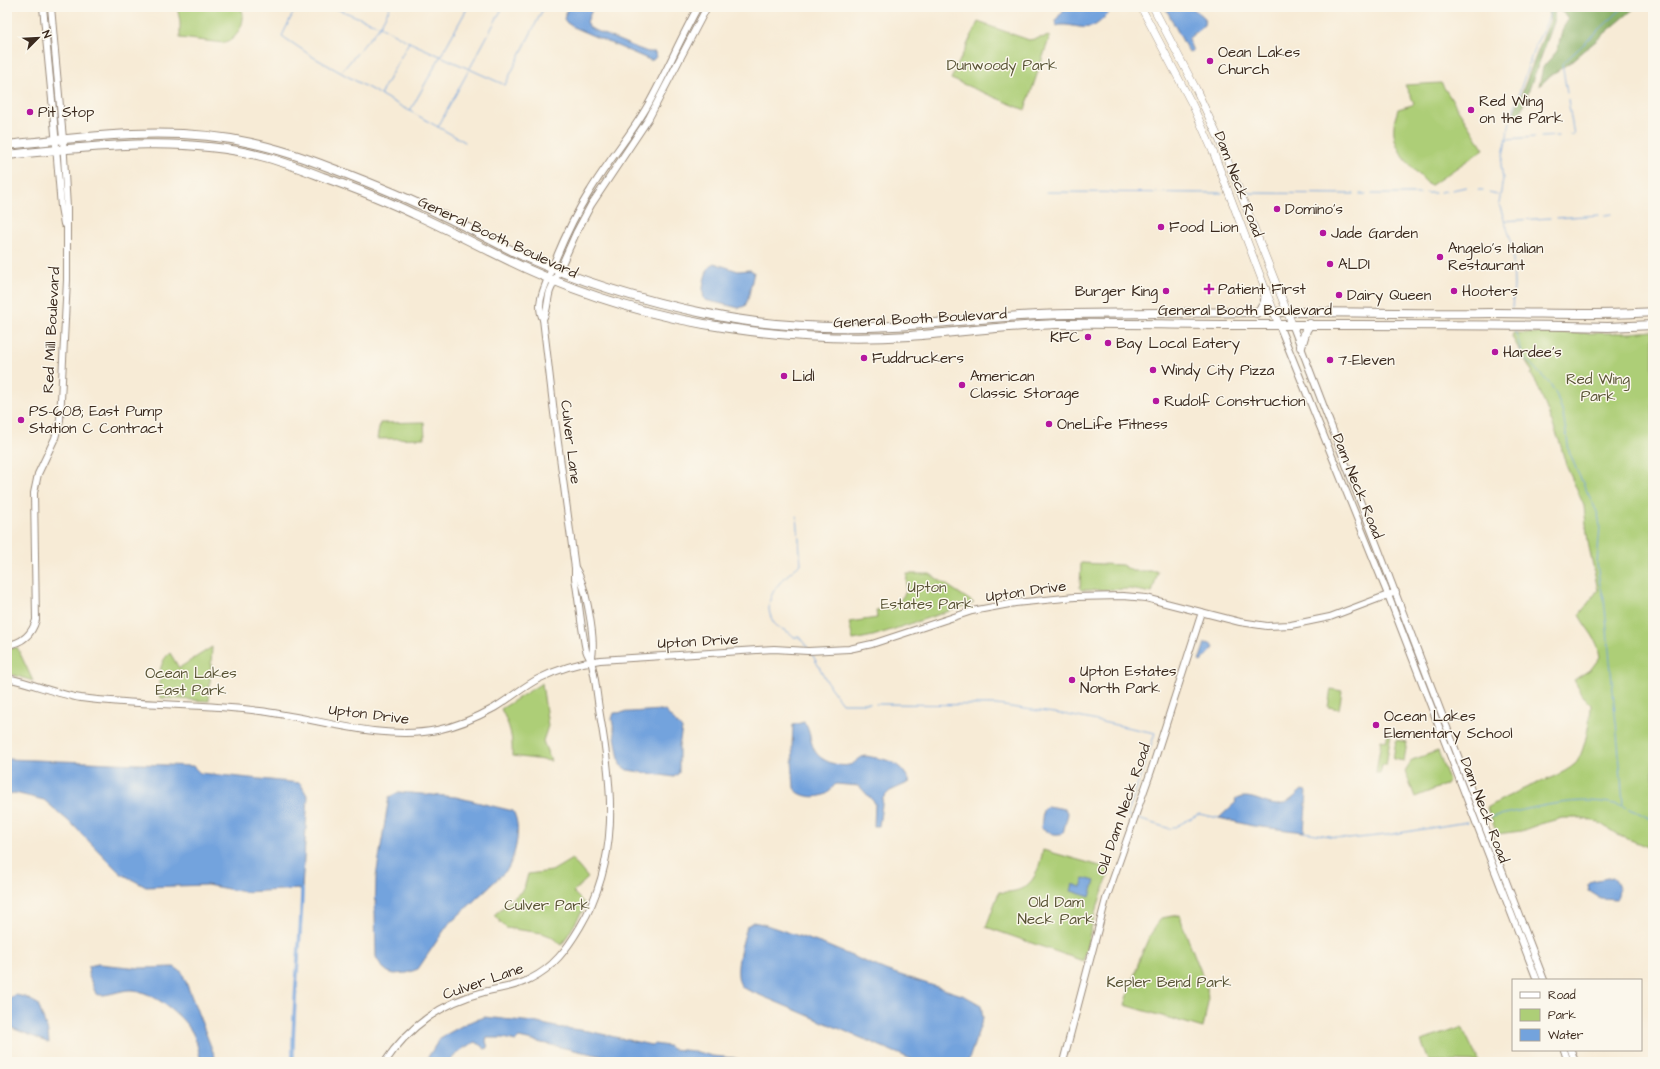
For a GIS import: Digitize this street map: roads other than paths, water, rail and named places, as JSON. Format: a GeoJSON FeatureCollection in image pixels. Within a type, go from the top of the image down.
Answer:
{"type":"FeatureCollection","features":[{"type":"Feature","properties":{"kind":"highway","name":"General Booth Boulevard"},"geometry":{"type":"LineString","coordinates":[[7,144],[112,135],[192,135],[229,139],[264,146],[306,159],[391,191],[517,252],[556,269],[617,292],[720,316],[788,325],[856,327],[898,326],[1043,314],[1274,312],[1566,312],[1603,314],[1653,312]]}},
{"type":"Feature","properties":{"kind":"highway","name":"General Booth Boulevard"},"geometry":{"type":"LineString","coordinates":[[7,155],[107,146],[185,145],[225,149],[262,156],[295,166],[386,201],[523,267],[619,303],[686,321],[756,332],[788,335],[872,338],[1061,324],[1310,324],[1608,327],[1653,325]]}},
{"type":"Feature","properties":{"kind":"highway"},"geometry":{"type":"LineString","coordinates":[[1256,313],[1264,307],[1266,302],[1265,289]]}},
{"type":"Feature","properties":{"kind":"highway"},"geometry":{"type":"LineString","coordinates":[[1301,347],[1306,330],[1310,324]]}},
{"type":"Feature","properties":{"kind":"main road"},"geometry":{"type":"LineString","coordinates":[[43,7],[59,139]]}},
{"type":"Feature","properties":{"kind":"main road"},"geometry":{"type":"LineString","coordinates":[[51,7],[59,139]]}},
{"type":"Feature","properties":{"kind":"main road"},"geometry":{"type":"LineString","coordinates":[[556,269],[564,240],[583,202],[634,127],[656,89],[698,7]]}},
{"type":"Feature","properties":{"kind":"main road"},"geometry":{"type":"LineString","coordinates":[[556,269],[591,205],[649,118],[707,7]]}},
{"type":"Feature","properties":{"kind":"main road","name":"Dam Neck Road"},"geometry":{"type":"LineString","coordinates":[[1141,7],[1193,106],[1207,137],[1279,325],[1388,595],[1536,979]]}},
{"type":"Feature","properties":{"kind":"main road","name":"Dam Neck Road"},"geometry":{"type":"LineString","coordinates":[[1154,7],[1215,131],[1396,592],[1544,979]]}},
{"type":"Feature","properties":{"kind":"main road"},"geometry":{"type":"LineString","coordinates":[[674,52],[682,55]]}},
{"type":"Feature","properties":{"kind":"main road","name":"Red Mill Boulevard"},"geometry":{"type":"LineString","coordinates":[[7,645],[16,643],[25,637],[32,629],[36,620],[34,493],[38,474],[55,438],[60,420],[67,280],[66,235],[61,207],[59,139]]}},
{"type":"Feature","properties":{"kind":"main road","name":"Culver Lane"},"geometry":{"type":"LineString","coordinates":[[385,1062],[395,1048],[412,1030],[432,1014],[472,995],[515,986],[532,979],[551,965],[565,950],[588,913],[603,871],[610,830],[611,806],[609,770],[591,661],[593,649],[584,589],[575,568],[543,319],[540,312],[541,298],[556,269]]}},
{"type":"Feature","properties":{"kind":"main road"},"geometry":{"type":"LineString","coordinates":[[1330,450],[1339,446]]}},
{"type":"Feature","properties":{"kind":"main road","name":"Upton Drive"},"geometry":{"type":"LineString","coordinates":[[7,678],[80,698],[112,702],[245,709],[278,713],[378,731],[415,733],[439,730],[465,722],[494,708],[527,686],[550,674],[572,665],[604,659],[774,649],[814,651],[849,649],[872,644],[972,612],[1015,603],[1052,598],[1135,596],[1157,600],[1227,620],[1253,624],[1291,625],[1330,617],[1396,592]]}},
{"type":"Feature","properties":{"kind":"main road","name":"Old Dam Neck Road"},"geometry":{"type":"LineString","coordinates":[[1063,1062],[1106,899],[1151,771],[1202,612]]}},
{"type":"Feature","properties":{"kind":"main road"},"geometry":{"type":"LineString","coordinates":[[1437,722],[1444,720]]}},
{"type":"Feature","properties":{"kind":"main road"},"geometry":{"type":"LineString","coordinates":[[1564,1051],[1568,1062]]}},
{"type":"Feature","properties":{"kind":"main road"},"geometry":{"type":"LineString","coordinates":[[1571,1051],[1575,1062]]}},
{"type":"Feature","properties":{"kind":"water"},"geometry":{"type":"Polygon","coordinates":[[[568,7],[593,7],[587,22],[590,28],[637,48],[648,52],[655,52],[656,57],[653,60],[650,60],[575,28],[564,19],[568,7]]]}},
{"type":"Feature","properties":{"kind":"water"},"geometry":{"type":"Polygon","coordinates":[[[1066,7],[1116,7],[1094,26],[1085,28],[1066,25],[1056,26],[1055,21],[1066,7]]]}},
{"type":"Feature","properties":{"kind":"water"},"geometry":{"type":"Polygon","coordinates":[[[1165,7],[1191,8],[1205,18],[1204,25],[1188,39],[1193,51],[1189,53],[1165,7]]]}},
{"type":"Feature","properties":{"kind":"water"},"geometry":{"type":"Polygon","coordinates":[[[714,263],[738,271],[750,270],[754,272],[745,306],[739,308],[705,300],[703,291],[704,280],[708,269],[714,263]]]}},
{"type":"Feature","properties":{"kind":"water"},"geometry":{"type":"Polygon","coordinates":[[[1205,643],[1212,644],[1214,648],[1201,662],[1199,661],[1205,643]]]}},
{"type":"Feature","properties":{"kind":"water"},"geometry":{"type":"Polygon","coordinates":[[[665,711],[682,729],[679,746],[679,773],[674,777],[627,770],[620,765],[612,719],[614,713],[665,711]]]}},
{"type":"Feature","properties":{"kind":"water"},"geometry":{"type":"Polygon","coordinates":[[[804,722],[809,731],[815,751],[826,760],[836,764],[846,765],[868,756],[889,761],[904,772],[910,782],[890,791],[883,798],[879,826],[874,826],[875,803],[859,786],[836,784],[828,793],[815,797],[805,796],[794,788],[792,761],[793,725],[804,722]]]}},
{"type":"Feature","properties":{"kind":"water"},"geometry":{"type":"Polygon","coordinates":[[[7,759],[193,766],[200,773],[300,783],[308,797],[302,889],[244,892],[207,885],[146,887],[120,873],[73,825],[44,800],[15,793],[7,794],[7,759]]]}},
{"type":"Feature","properties":{"kind":"water"},"geometry":{"type":"Polygon","coordinates":[[[1302,790],[1307,791],[1304,832],[1253,826],[1219,818],[1236,802],[1235,800],[1240,798],[1251,798],[1278,805],[1288,801],[1302,790]]]}},
{"type":"Feature","properties":{"kind":"water"},"geometry":{"type":"Polygon","coordinates":[[[399,792],[456,797],[513,811],[517,825],[517,841],[513,857],[507,870],[447,926],[418,969],[407,973],[394,974],[388,972],[382,967],[376,957],[375,911],[376,877],[389,797],[399,792]]]}},
{"type":"Feature","properties":{"kind":"water"},"geometry":{"type":"Polygon","coordinates":[[[1047,806],[1065,809],[1068,814],[1063,833],[1052,834],[1041,828],[1043,810],[1047,806]]]}},
{"type":"Feature","properties":{"kind":"water"},"geometry":{"type":"Polygon","coordinates":[[[1613,877],[1619,887],[1618,896],[1616,899],[1600,898],[1589,891],[1588,885],[1592,881],[1613,877]]]}},
{"type":"Feature","properties":{"kind":"water"},"geometry":{"type":"Polygon","coordinates":[[[1084,878],[1095,881],[1090,897],[1071,891],[1073,884],[1081,887],[1084,878]]]}},
{"type":"Feature","properties":{"kind":"water"},"geometry":{"type":"Polygon","coordinates":[[[753,922],[823,944],[888,971],[965,996],[981,1005],[983,1018],[968,1062],[918,1062],[743,988],[738,976],[739,958],[747,926],[753,922]]]}},
{"type":"Feature","properties":{"kind":"water"},"geometry":{"type":"Polygon","coordinates":[[[98,964],[140,968],[174,967],[182,972],[217,1062],[201,1062],[197,1043],[192,1032],[174,1012],[158,1000],[149,995],[133,990],[104,995],[96,994],[88,974],[89,966],[98,964]]]}},
{"type":"Feature","properties":{"kind":"water"},"geometry":{"type":"Polygon","coordinates":[[[16,995],[25,997],[38,1004],[48,1032],[49,1043],[7,1026],[7,999],[16,995]]]}},
{"type":"Feature","properties":{"kind":"water"},"geometry":{"type":"Polygon","coordinates":[[[484,1017],[533,1022],[556,1027],[588,1031],[651,1045],[668,1046],[672,1049],[694,1051],[712,1056],[734,1058],[747,1062],[622,1062],[606,1057],[519,1038],[516,1041],[503,1038],[487,1038],[486,1041],[488,1048],[485,1049],[476,1042],[461,1050],[449,1062],[425,1062],[440,1038],[467,1023],[484,1017]]]}},
{"type":"Feature","properties":{"kind":"waterway"},"geometry":{"type":"LineString","coordinates":[[296,7],[282,36],[313,57],[465,142]]}},
{"type":"Feature","properties":{"kind":"waterway"},"geometry":{"type":"LineString","coordinates":[[332,7],[380,26],[409,42],[505,85],[544,7]]}},
{"type":"Feature","properties":{"kind":"waterway"},"geometry":{"type":"LineString","coordinates":[[342,71],[380,26],[390,7]]}},
{"type":"Feature","properties":{"kind":"waterway"},"geometry":{"type":"LineString","coordinates":[[410,111],[468,7]]}},
{"type":"Feature","properties":{"kind":"waterway"},"geometry":{"type":"LineString","coordinates":[[438,127],[503,7]]}},
{"type":"Feature","properties":{"kind":"waterway"},"geometry":{"type":"LineString","coordinates":[[1511,117],[1535,46],[1546,24],[1552,7]]}},
{"type":"Feature","properties":{"kind":"waterway"},"geometry":{"type":"LineString","coordinates":[[1567,93],[1562,64],[1624,7]]}},
{"type":"Feature","properties":{"kind":"waterway"},"geometry":{"type":"LineString","coordinates":[[381,93],[409,42]]}},
{"type":"Feature","properties":{"kind":"waterway"},"geometry":{"type":"LineString","coordinates":[[1568,100],[1574,135],[1570,135]]}},
{"type":"Feature","properties":{"kind":"waterway"},"geometry":{"type":"LineString","coordinates":[[1510,122],[1501,165],[1503,179],[1499,204],[1510,237],[1513,257],[1514,286],[1512,308]]}},
{"type":"Feature","properties":{"kind":"waterway"},"geometry":{"type":"LineString","coordinates":[[1541,137],[1559,136]]}},
{"type":"Feature","properties":{"kind":"waterway"},"geometry":{"type":"LineString","coordinates":[[1506,139],[1535,137]]}},
{"type":"Feature","properties":{"kind":"waterway"},"geometry":{"type":"LineString","coordinates":[[1452,190],[1466,187]]}},
{"type":"Feature","properties":{"kind":"waterway"},"geometry":{"type":"LineString","coordinates":[[1478,190],[1483,190]]}},
{"type":"Feature","properties":{"kind":"waterway"},"geometry":{"type":"LineString","coordinates":[[1440,192],[1446,191]]}},
{"type":"Feature","properties":{"kind":"waterway"},"geometry":{"type":"LineString","coordinates":[[1046,192],[1222,193]]}},
{"type":"Feature","properties":{"kind":"waterway"},"geometry":{"type":"LineString","coordinates":[[1489,192],[1500,195]]}},
{"type":"Feature","properties":{"kind":"waterway"},"geometry":{"type":"LineString","coordinates":[[1245,193],[1354,194]]}},
{"type":"Feature","properties":{"kind":"waterway"},"geometry":{"type":"LineString","coordinates":[[1426,193],[1435,193]]}},
{"type":"Feature","properties":{"kind":"waterway"},"geometry":{"type":"LineString","coordinates":[[1360,194],[1366,194]]}},
{"type":"Feature","properties":{"kind":"waterway"},"geometry":{"type":"LineString","coordinates":[[1372,194],[1420,194]]}},
{"type":"Feature","properties":{"kind":"waterway"},"geometry":{"type":"LineString","coordinates":[[1605,215],[1611,214]]}},
{"type":"Feature","properties":{"kind":"waterway"},"geometry":{"type":"LineString","coordinates":[[1556,218],[1599,215]]}},
{"type":"Feature","properties":{"kind":"waterway"},"geometry":{"type":"LineString","coordinates":[[1504,221],[1550,218]]}},
{"type":"Feature","properties":{"kind":"waterway"},"geometry":{"type":"LineString","coordinates":[[1515,331],[1523,356],[1551,385],[1557,396],[1563,414],[1569,451],[1598,514],[1600,526],[1597,564],[1600,585],[1604,598],[1623,806]]}},
{"type":"Feature","properties":{"kind":"waterway"},"geometry":{"type":"LineString","coordinates":[[797,516],[801,564],[787,575],[775,589],[769,605],[770,614],[774,623],[794,637],[799,637],[808,648]]}},
{"type":"Feature","properties":{"kind":"waterway"},"geometry":{"type":"LineString","coordinates":[[812,654],[830,687],[842,703],[870,703]]}},
{"type":"Feature","properties":{"kind":"waterway"},"geometry":{"type":"LineString","coordinates":[[876,704],[997,705],[1068,715],[1155,733],[1127,816],[1131,817]]}},
{"type":"Feature","properties":{"kind":"waterway"},"geometry":{"type":"LineString","coordinates":[[1490,817],[1556,804],[1589,801],[1606,802],[1622,806],[1634,810],[1653,820]]}},
{"type":"Feature","properties":{"kind":"waterway"},"geometry":{"type":"LineString","coordinates":[[1138,819],[1171,829],[1199,814],[1219,818]]}},
{"type":"Feature","properties":{"kind":"waterway"},"geometry":{"type":"LineString","coordinates":[[1304,832],[1348,839],[1387,835],[1467,822]]}},
{"type":"Feature","properties":{"kind":"waterway"},"geometry":{"type":"LineString","coordinates":[[293,1062],[294,1019],[302,889]]}},
{"type":"Feature","properties":{"kind":"place","name":"Oean Lakes Church"},"geometry":{"type":"Point","coordinates":[1210,61]}},
{"type":"Feature","properties":{"kind":"place","name":"Red Wing on the Park"},"geometry":{"type":"Point","coordinates":[1471,110]}},
{"type":"Feature","properties":{"kind":"place","name":"Pit Stop"},"geometry":{"type":"Point","coordinates":[30,112]}},
{"type":"Feature","properties":{"kind":"place","name":"Domino's"},"geometry":{"type":"Point","coordinates":[1277,209]}},
{"type":"Feature","properties":{"kind":"place","name":"Food Lion"},"geometry":{"type":"Point","coordinates":[1161,227]}},
{"type":"Feature","properties":{"kind":"place","name":"Jade Garden"},"geometry":{"type":"Point","coordinates":[1323,233]}},
{"type":"Feature","properties":{"kind":"place","name":"Angelo's Italian Restaurant"},"geometry":{"type":"Point","coordinates":[1440,257]}},
{"type":"Feature","properties":{"kind":"place","name":"ALDI"},"geometry":{"type":"Point","coordinates":[1330,264]}},
{"type":"Feature","properties":{"kind":"place","name":"Patient First"},"geometry":{"type":"Point","coordinates":[1209,289]}},
{"type":"Feature","properties":{"kind":"place","name":"Burger King"},"geometry":{"type":"Point","coordinates":[1166,291]}},
{"type":"Feature","properties":{"kind":"place","name":"Hooters"},"geometry":{"type":"Point","coordinates":[1454,291]}},
{"type":"Feature","properties":{"kind":"place","name":"Dairy Queen"},"geometry":{"type":"Point","coordinates":[1339,295]}},
{"type":"Feature","properties":{"kind":"place","name":"KFC"},"geometry":{"type":"Point","coordinates":[1088,337]}},
{"type":"Feature","properties":{"kind":"place","name":"Bay Local Eatery"},"geometry":{"type":"Point","coordinates":[1108,343]}},
{"type":"Feature","properties":{"kind":"place","name":"Hardee's"},"geometry":{"type":"Point","coordinates":[1495,352]}},
{"type":"Feature","properties":{"kind":"place","name":"Fuddruckers"},"geometry":{"type":"Point","coordinates":[864,358]}},
{"type":"Feature","properties":{"kind":"place","name":"7-Eleven"},"geometry":{"type":"Point","coordinates":[1330,360]}},
{"type":"Feature","properties":{"kind":"place","name":"Windy City Pizza"},"geometry":{"type":"Point","coordinates":[1153,370]}},
{"type":"Feature","properties":{"kind":"place","name":"Lidl"},"geometry":{"type":"Point","coordinates":[784,376]}},
{"type":"Feature","properties":{"kind":"place","name":"American Classic Storage"},"geometry":{"type":"Point","coordinates":[962,385]}},
{"type":"Feature","properties":{"kind":"place","name":"Rudolf Construction"},"geometry":{"type":"Point","coordinates":[1156,401]}},
{"type":"Feature","properties":{"kind":"place","name":"PS-608; East Pump Station C Contract"},"geometry":{"type":"Point","coordinates":[21,420]}},
{"type":"Feature","properties":{"kind":"place","name":"OneLife Fitness"},"geometry":{"type":"Point","coordinates":[1049,424]}},
{"type":"Feature","properties":{"kind":"place","name":"Upton Estates North Park"},"geometry":{"type":"Point","coordinates":[1072,680]}},
{"type":"Feature","properties":{"kind":"place","name":"Ocean Lakes Elementary School"},"geometry":{"type":"Point","coordinates":[1376,725]}},
{"type":"Feature","properties":{"kind":"park label","name":"Dunwoody Park"},"geometry":{"type":"Point","coordinates":[1002,65]}},
{"type":"Feature","properties":{"kind":"park label","name":"Red Wing Park"},"geometry":{"type":"Point","coordinates":[1598,388]}},
{"type":"Feature","properties":{"kind":"park label","name":"Upton Estates Park"},"geometry":{"type":"Point","coordinates":[927,596]}},
{"type":"Feature","properties":{"kind":"park label","name":"Ocean Lakes East Park"},"geometry":{"type":"Point","coordinates":[191,682]}},
{"type":"Feature","properties":{"kind":"park label","name":"Culver Park"},"geometry":{"type":"Point","coordinates":[547,905]}},
{"type":"Feature","properties":{"kind":"park label","name":"Old Dam Neck Park"},"geometry":{"type":"Point","coordinates":[1056,910]}},
{"type":"Feature","properties":{"kind":"park label","name":"Kepler Bend Park"},"geometry":{"type":"Point","coordinates":[1169,982]}}]}
